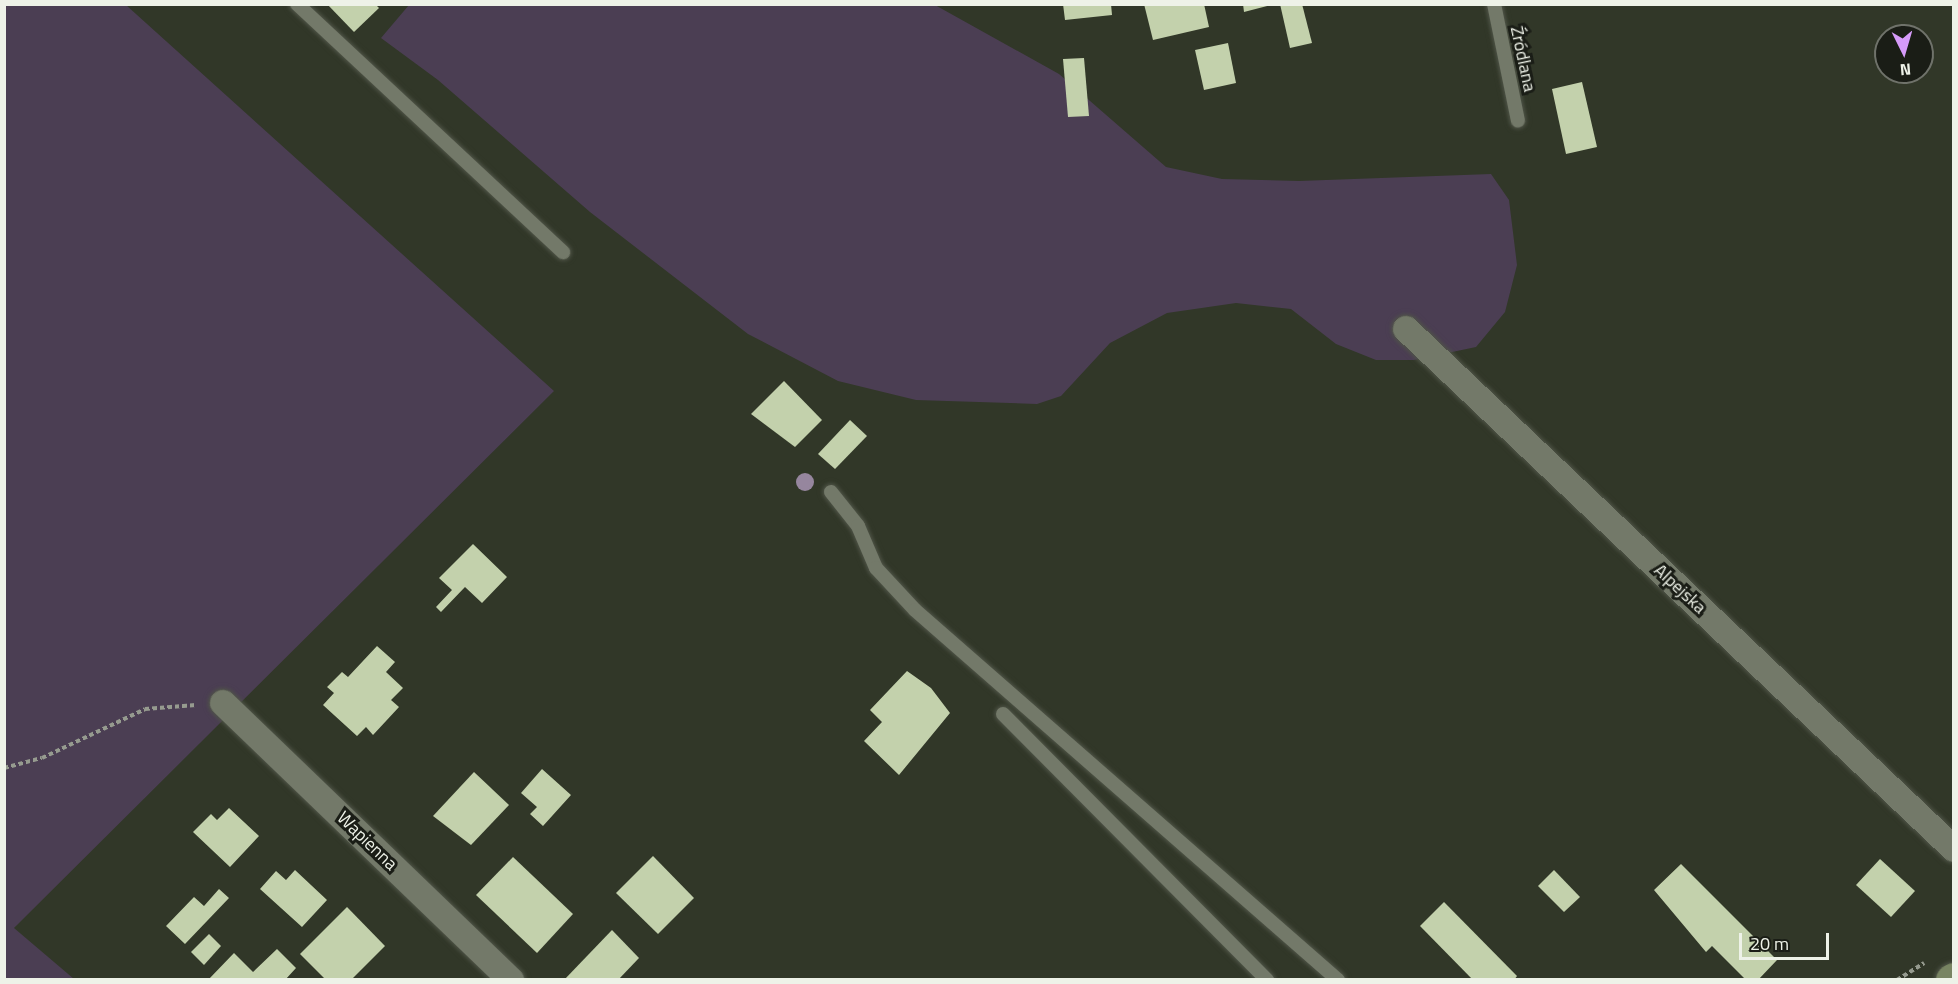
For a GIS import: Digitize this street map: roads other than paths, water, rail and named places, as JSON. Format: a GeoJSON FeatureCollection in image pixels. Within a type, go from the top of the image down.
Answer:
{"type":"FeatureCollection","features":[{"type":"Feature","properties":{"kind":"street","name":"Alpejska"},"geometry":{"type":"LineString","coordinates":[[1406,329],[1953,849]]}},
{"type":"Feature","properties":{"kind":"street","name":"Wapienna"},"geometry":{"type":"LineString","coordinates":[[224,703],[511,980]]}},
{"type":"Feature","properties":{"kind":"lane"},"geometry":{"type":"LineString","coordinates":[[297,4],[563,252]]}},
{"type":"Feature","properties":{"kind":"lane","name":"Źródlana"},"geometry":{"type":"LineString","coordinates":[[1494,4],[1518,121]]}},
{"type":"Feature","properties":{"kind":"lane"},"geometry":{"type":"LineString","coordinates":[[831,492],[858,526],[876,568],[915,610],[1338,980]]}},
{"type":"Feature","properties":{"kind":"lane"},"geometry":{"type":"LineString","coordinates":[[1003,714],[1267,980]]}}]}
